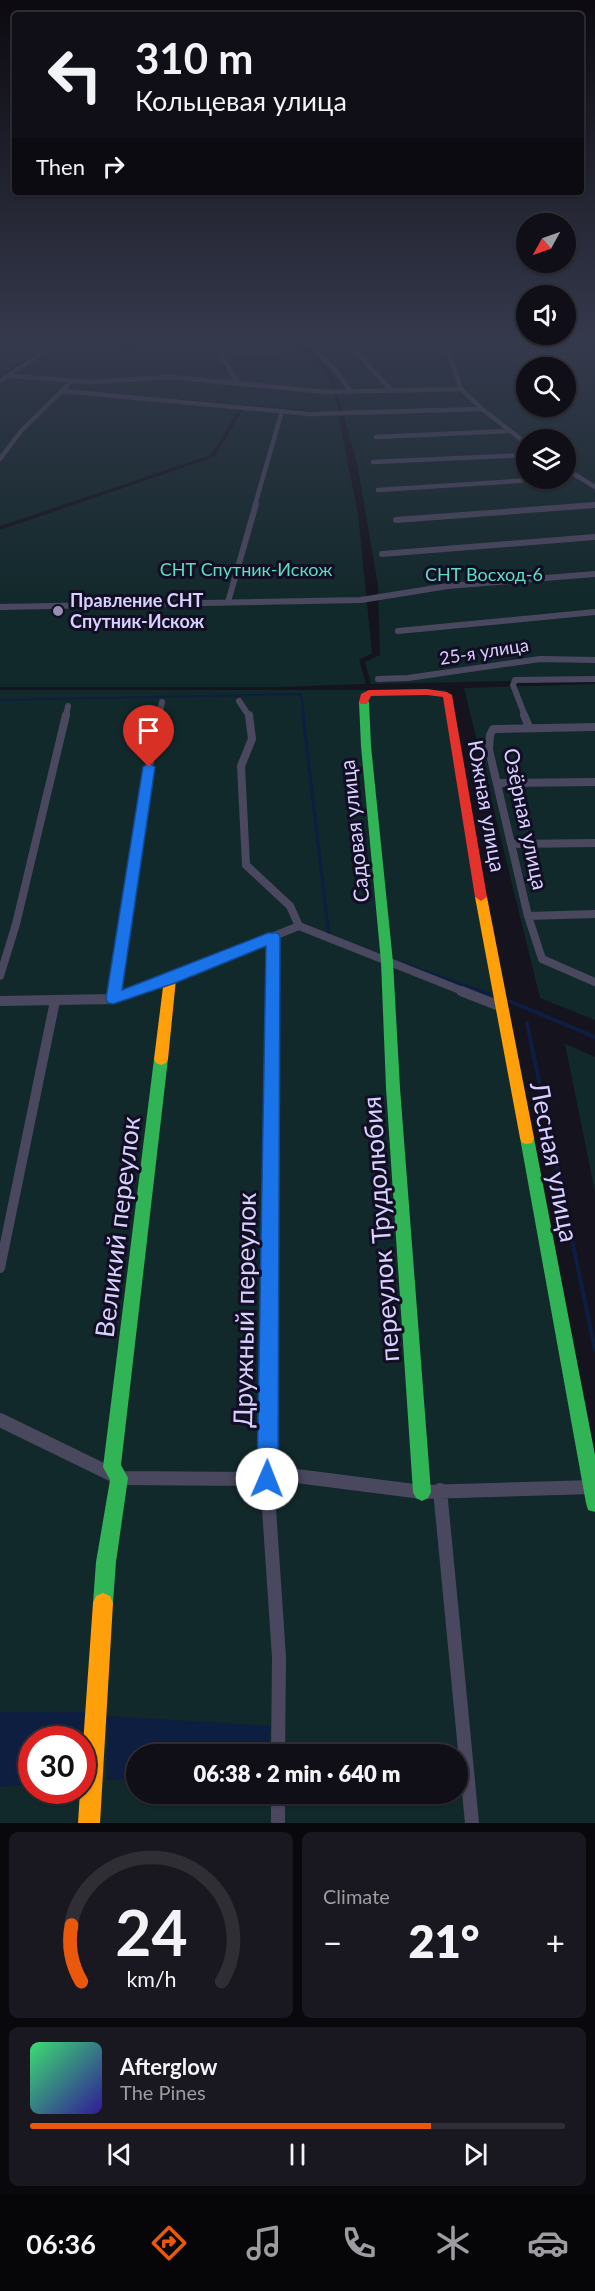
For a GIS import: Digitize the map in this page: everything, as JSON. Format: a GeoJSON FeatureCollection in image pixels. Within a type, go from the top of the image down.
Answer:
{"type":"FeatureCollection","features":[{"type":"Feature","properties":{"kind":"street"},"geometry":{"type":"LineString","coordinates":[[0,459],[24,428]]}},
{"type":"Feature","properties":{"kind":"street"},"geometry":{"type":"LineString","coordinates":[[228,602],[277,428]]}},
{"type":"Feature","properties":{"kind":"street"},"geometry":{"type":"LineString","coordinates":[[506,428],[516,436]]}},
{"type":"Feature","properties":{"kind":"street"},"geometry":{"type":"LineString","coordinates":[[376,437],[509,431]]}},
{"type":"Feature","properties":{"kind":"street"},"geometry":{"type":"LineString","coordinates":[[373,462],[516,455]]}},
{"type":"Feature","properties":{"kind":"street"},"geometry":{"type":"LineString","coordinates":[[576,475],[595,487]]}},
{"type":"Feature","properties":{"kind":"street"},"geometry":{"type":"LineString","coordinates":[[378,490],[516,481]]}},
{"type":"Feature","properties":{"kind":"street"},"geometry":{"type":"LineString","coordinates":[[396,520],[595,505]]}},
{"type":"Feature","properties":{"kind":"street"},"geometry":{"type":"LineString","coordinates":[[382,554],[595,537]]}},
{"type":"Feature","properties":{"kind":"street"},"geometry":{"type":"LineString","coordinates":[[0,607],[361,600],[382,595],[595,574]]}},
{"type":"Feature","properties":{"kind":"street"},"geometry":{"type":"LineString","coordinates":[[398,631],[595,612]]}},
{"type":"Feature","properties":{"kind":"street","name":"25-я улица"},"geometry":{"type":"LineString","coordinates":[[378,679],[408,678],[540,658],[595,660]]}},
{"type":"Feature","properties":{"kind":"street"},"geometry":{"type":"LineString","coordinates":[[529,727],[513,685],[515,681],[595,679]]}},
{"type":"Feature","properties":{"kind":"street","name":"Южная улица"},"geometry":{"type":"LineString","coordinates":[[364,696],[369,693],[427,692],[447,695],[502,1007]]}},
{"type":"Feature","properties":{"kind":"street","name":"Садовая улица"},"geometry":{"type":"LineString","coordinates":[[364,696],[366,746],[387,962]]}},
{"type":"Feature","properties":{"kind":"street"},"geometry":{"type":"LineString","coordinates":[[239,701],[249,714],[252,739],[241,766],[246,865],[290,906],[299,926],[502,1007]]}},
{"type":"Feature","properties":{"kind":"street"},"geometry":{"type":"LineString","coordinates":[[113,999],[145,788],[162,702]]}},
{"type":"Feature","properties":{"kind":"street"},"geometry":{"type":"LineString","coordinates":[[0,976],[16,924],[68,706]]}},
{"type":"Feature","properties":{"kind":"street","name":"Озёрная улица"},"geometry":{"type":"LineString","coordinates":[[595,727],[493,729],[490,735],[489,750],[528,916],[542,959],[595,982]]}},
{"type":"Feature","properties":{"kind":"street"},"geometry":{"type":"LineString","coordinates":[[498,783],[595,782]]}},
{"type":"Feature","properties":{"kind":"street"},"geometry":{"type":"LineString","coordinates":[[511,844],[595,843]]}},
{"type":"Feature","properties":{"kind":"street"},"geometry":{"type":"LineString","coordinates":[[528,916],[595,914]]}},
{"type":"Feature","properties":{"kind":"street"},"geometry":{"type":"LineString","coordinates":[[0,1001],[113,999],[170,979],[299,926]]}},
{"type":"Feature","properties":{"kind":"street","name":"Дружный переулок"},"geometry":{"type":"LineString","coordinates":[[273,937],[267,1479],[279,1657],[278,1744]]}},
{"type":"Feature","properties":{"kind":"street","name":"переулок Трудолюбия"},"geometry":{"type":"LineString","coordinates":[[387,962],[393,1088],[422,1492]]}},
{"type":"Feature","properties":{"kind":"street","name":"Великий переулок"},"geometry":{"type":"LineString","coordinates":[[89,1823],[106,1562],[119,1478],[112,1467],[170,979]]}},
{"type":"Feature","properties":{"kind":"street"},"geometry":{"type":"LineString","coordinates":[[0,1268],[55,1001]]}},
{"type":"Feature","properties":{"kind":"street","name":"Лесная улица"},"geometry":{"type":"LineString","coordinates":[[502,1007],[595,1503]]}},
{"type":"Feature","properties":{"kind":"street"},"geometry":{"type":"LineString","coordinates":[[0,1420],[119,1478],[267,1479],[273,1473],[422,1492],[592,1487]]}},
{"type":"Feature","properties":{"kind":"street"},"geometry":{"type":"LineString","coordinates":[[440,1490],[472,1823]]}},
{"type":"Feature","properties":{"kind":"street"},"geometry":{"type":"LineString","coordinates":[[278,1804],[278,1823]]}},
{"type":"Feature","properties":{"kind":"green space"},"geometry":{"type":"Polygon","coordinates":[[[0,428],[227,428],[211,455],[0,526],[0,428]]]}},
{"type":"Feature","properties":{"kind":"green space","name":"СНТ Спутник-Искож"},"geometry":{"type":"Polygon","coordinates":[[[232,428],[341,428],[358,514],[372,653],[359,660],[366,684],[278,687],[0,687],[0,530],[214,457],[232,428]]]}},
{"type":"Feature","properties":{"kind":"green space","name":"СНТ Восход-6"},"geometry":{"type":"Polygon","coordinates":[[[347,428],[595,428],[595,679],[371,684],[365,662],[380,655],[378,585],[357,463],[347,428]]]}},
{"type":"Feature","properties":{"kind":"green space"},"geometry":{"type":"Polygon","coordinates":[[[595,684],[595,1020],[540,998],[464,688],[595,684]]]}},
{"type":"Feature","properties":{"kind":"green space"},"geometry":{"type":"Polygon","coordinates":[[[0,690],[445,690],[595,1479],[595,1823],[0,1823],[0,690]]]}},
{"type":"Feature","properties":{"kind":"green space"},"geometry":{"type":"Polygon","coordinates":[[[565,1044],[595,1057],[595,1192],[565,1044]]]}},
{"type":"Feature","properties":{"kind":"water"},"geometry":{"type":"Polygon","coordinates":[[[0,1712],[87,1712],[86,1726],[18,1726],[18,1786],[0,1787],[0,1712]]]}},
{"type":"Feature","properties":{"kind":"water"},"geometry":{"type":"Polygon","coordinates":[[[108,1716],[271,1726],[269,1744],[126,1744],[126,1779],[107,1780],[108,1716]]]}},
{"type":"Feature","properties":{"kind":"waterway"},"geometry":{"type":"LineString","coordinates":[[0,700],[301,694],[304,716]]}},
{"type":"Feature","properties":{"kind":"waterway"},"geometry":{"type":"LineString","coordinates":[[303,715],[329,936]]}},
{"type":"Feature","properties":{"kind":"waterway"},"geometry":{"type":"LineString","coordinates":[[401,963],[484,992]]}},
{"type":"Feature","properties":{"kind":"waterway"},"geometry":{"type":"LineString","coordinates":[[479,991],[489,994]]}},
{"type":"Feature","properties":{"kind":"waterway"},"geometry":{"type":"LineString","coordinates":[[509,1001],[595,1037]]}},
{"type":"Feature","properties":{"kind":"waterway"},"geometry":{"type":"LineString","coordinates":[[527,1023],[595,1350]]}},
{"type":"Feature","properties":{"kind":"traffic: fast"},"geometry":{"type":"LineString","coordinates":[[364,702],[366,746],[387,962],[393,1088],[422,1492]]}},
{"type":"Feature","properties":{"kind":"traffic: fast"},"geometry":{"type":"LineString","coordinates":[[103,1603],[106,1562],[119,1478],[112,1467],[161,1059]]}},
{"type":"Feature","properties":{"kind":"traffic: fast"},"geometry":{"type":"LineString","coordinates":[[527,1138],[595,1503]]}},
{"type":"Feature","properties":{"kind":"traffic: slow"},"geometry":{"type":"LineString","coordinates":[[481,897],[527,1138]]}},
{"type":"Feature","properties":{"kind":"traffic: slow"},"geometry":{"type":"LineString","coordinates":[[161,1059],[170,979]]}},
{"type":"Feature","properties":{"kind":"traffic: slow"},"geometry":{"type":"LineString","coordinates":[[89,1823],[103,1603]]}},
{"type":"Feature","properties":{"kind":"traffic: jam"},"geometry":{"type":"LineString","coordinates":[[364,702],[364,696],[369,693],[427,692],[447,695],[481,897]]}},
{"type":"Feature","properties":{"kind":"place","name":"Правление СНТ Спутник-Искож"},"geometry":{"type":"Point","coordinates":[58,611]}},
{"type":"Feature","properties":{"kind":"route"},"geometry":{"type":"LineString","coordinates":[[149,767],[113,999],[170,979],[273,937],[267,1479]]}}]}
